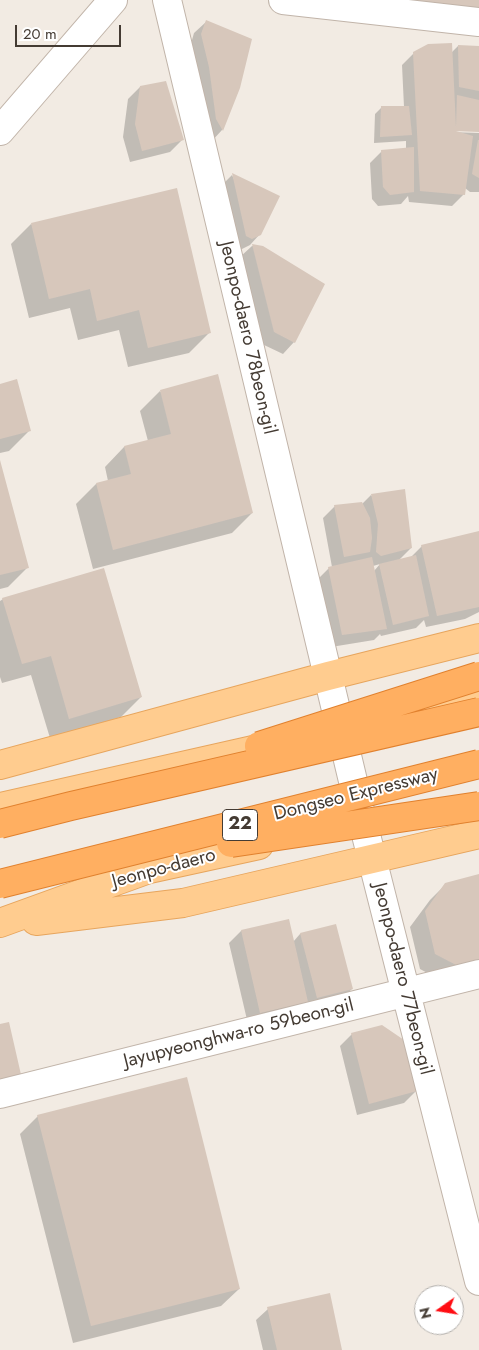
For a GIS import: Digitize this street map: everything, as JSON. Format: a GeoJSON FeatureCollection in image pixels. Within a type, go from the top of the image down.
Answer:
{"type":"FeatureCollection","features":[{"type":"Feature","properties":{"kind":"highway"},"geometry":{"type":"LineString","coordinates":[[71,806],[479,676]]}},
{"type":"Feature","properties":{"kind":"highway"},"geometry":{"type":"LineString","coordinates":[[0,824],[479,712]]}},
{"type":"Feature","properties":{"kind":"highway","name":"Dongseo Expressway"},"geometry":{"type":"LineString","coordinates":[[0,884],[479,764]]}},
{"type":"Feature","properties":{"kind":"highway"},"geometry":{"type":"LineString","coordinates":[[81,865],[479,806]]}},
{"type":"Feature","properties":{"kind":"main road"},"geometry":{"type":"LineString","coordinates":[[0,766],[328,676],[479,638]]}},
{"type":"Feature","properties":{"kind":"main road"},"geometry":{"type":"LineString","coordinates":[[0,807],[479,697]]}},
{"type":"Feature","properties":{"kind":"main road","name":"Jeonpo-daero"},"geometry":{"type":"LineString","coordinates":[[0,924],[148,869],[363,823],[479,794]]}},
{"type":"Feature","properties":{"kind":"main road"},"geometry":{"type":"LineString","coordinates":[[0,924],[183,903],[479,834]]}},
{"type":"Feature","properties":{"kind":"street"},"geometry":{"type":"LineString","coordinates":[[0,131],[113,0]]}},
{"type":"Feature","properties":{"kind":"street","name":"Jeonpo-daero 78beon-gil"},"geometry":{"type":"LineString","coordinates":[[167,0],[328,676]]}},
{"type":"Feature","properties":{"kind":"street"},"geometry":{"type":"LineString","coordinates":[[284,0],[479,22]]}},
{"type":"Feature","properties":{"kind":"street","name":"Jeonpo-daero 77beon-gil"},"geometry":{"type":"LineString","coordinates":[[328,676],[405,993],[479,1281]]}},
{"type":"Feature","properties":{"kind":"street","name":"Jayupyeonghwa-ro 59beon-gil"},"geometry":{"type":"LineString","coordinates":[[0,1094],[479,974]]}},
{"type":"Feature","properties":{"kind":"building"},"geometry":{"type":"Polygon","coordinates":[[[396,0],[479,0],[479,13],[396,0]]]}},
{"type":"Feature","properties":{"kind":"building"},"geometry":{"type":"Polygon","coordinates":[[[206,20],[252,39],[240,88],[223,131],[216,119],[209,67],[201,34],[206,20]]]}},
{"type":"Feature","properties":{"kind":"building"},"geometry":{"type":"Polygon","coordinates":[[[452,43],[456,128],[457,95],[479,100],[479,132],[456,131],[473,136],[465,195],[420,191],[413,52],[428,44],[452,43]]]}},
{"type":"Feature","properties":{"kind":"building"},"geometry":{"type":"Polygon","coordinates":[[[458,45],[479,46],[479,91],[459,87],[458,45]]]}},
{"type":"Feature","properties":{"kind":"building"},"geometry":{"type":"Polygon","coordinates":[[[166,81],[184,140],[142,151],[135,124],[140,86],[166,81]]]}},
{"type":"Feature","properties":{"kind":"building"},"geometry":{"type":"Polygon","coordinates":[[[381,106],[409,106],[412,135],[380,137],[381,106]]]}},
{"type":"Feature","properties":{"kind":"building"},"geometry":{"type":"Polygon","coordinates":[[[479,140],[479,178],[472,174],[479,140]]]}},
{"type":"Feature","properties":{"kind":"building"},"geometry":{"type":"Polygon","coordinates":[[[414,147],[414,192],[390,195],[383,187],[381,150],[414,147]]]}},
{"type":"Feature","properties":{"kind":"building"},"geometry":{"type":"Polygon","coordinates":[[[232,173],[280,196],[261,235],[252,239],[246,236],[232,173]]]}},
{"type":"Feature","properties":{"kind":"building"},"geometry":{"type":"Polygon","coordinates":[[[177,188],[211,333],[148,348],[139,310],[97,321],[90,289],[49,299],[31,223],[177,188]]]}},
{"type":"Feature","properties":{"kind":"building"},"geometry":{"type":"Polygon","coordinates":[[[252,244],[263,246],[325,284],[295,343],[274,332],[252,244]]]}},
{"type":"Feature","properties":{"kind":"building"},"geometry":{"type":"Polygon","coordinates":[[[218,374],[253,513],[113,550],[96,483],[131,474],[124,446],[171,434],[160,390],[218,374]]]}},
{"type":"Feature","properties":{"kind":"building"},"geometry":{"type":"Polygon","coordinates":[[[17,379],[31,431],[0,439],[0,384],[17,379]]]}},
{"type":"Feature","properties":{"kind":"building"},"geometry":{"type":"Polygon","coordinates":[[[0,460],[29,568],[0,575],[0,460]]]}},
{"type":"Feature","properties":{"kind":"building"},"geometry":{"type":"Polygon","coordinates":[[[405,489],[412,548],[381,556],[376,552],[378,524],[371,494],[405,489]]]}},
{"type":"Feature","properties":{"kind":"building"},"geometry":{"type":"Polygon","coordinates":[[[362,502],[370,518],[372,538],[370,552],[344,557],[334,505],[362,502]]]}},
{"type":"Feature","properties":{"kind":"building"},"geometry":{"type":"Polygon","coordinates":[[[479,531],[479,607],[437,616],[421,545],[479,531]]]}},
{"type":"Feature","properties":{"kind":"building"},"geometry":{"type":"Polygon","coordinates":[[[416,555],[429,616],[393,625],[379,564],[416,555]]]}},
{"type":"Feature","properties":{"kind":"building"},"geometry":{"type":"Polygon","coordinates":[[[372,557],[387,629],[342,635],[328,567],[372,557]]]}},
{"type":"Feature","properties":{"kind":"building"},"geometry":{"type":"Polygon","coordinates":[[[104,568],[142,697],[69,719],[51,656],[22,664],[2,598],[104,568]]]}},
{"type":"Feature","properties":{"kind":"building"},"geometry":{"type":"Polygon","coordinates":[[[479,874],[479,964],[462,968],[435,954],[425,911],[445,883],[479,874]]]}},
{"type":"Feature","properties":{"kind":"building"},"geometry":{"type":"Polygon","coordinates":[[[289,919],[308,1002],[260,1013],[241,930],[289,919]]]}},
{"type":"Feature","properties":{"kind":"building"},"geometry":{"type":"Polygon","coordinates":[[[336,924],[353,989],[317,998],[300,933],[336,924]]]}},
{"type":"Feature","properties":{"kind":"building"},"geometry":{"type":"Polygon","coordinates":[[[9,1022],[22,1079],[0,1083],[0,1024],[9,1022]]]}},
{"type":"Feature","properties":{"kind":"building"},"geometry":{"type":"Polygon","coordinates":[[[382,1025],[404,1040],[417,1091],[369,1104],[351,1033],[382,1025]]]}},
{"type":"Feature","properties":{"kind":"building"},"geometry":{"type":"Polygon","coordinates":[[[187,1077],[240,1289],[91,1326],[37,1115],[187,1077]]]}},
{"type":"Feature","properties":{"kind":"building"},"geometry":{"type":"Polygon","coordinates":[[[330,1293],[342,1350],[277,1350],[267,1307],[330,1293]]]}}]}
